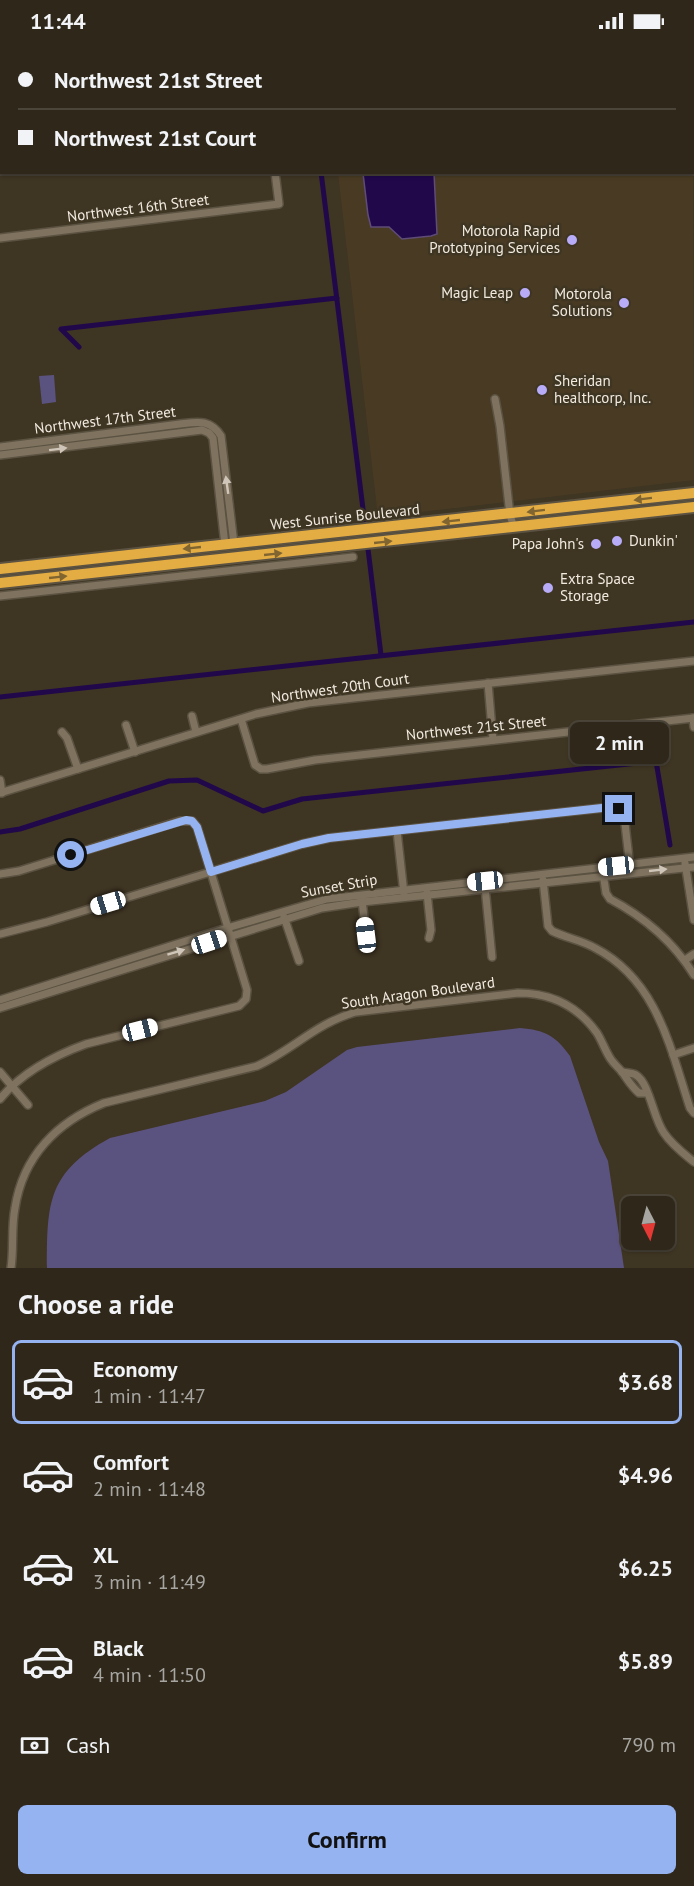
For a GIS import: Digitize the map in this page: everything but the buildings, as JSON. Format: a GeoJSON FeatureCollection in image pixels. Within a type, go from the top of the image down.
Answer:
{"type":"FeatureCollection","features":[{"type":"Feature","properties":{"kind":"highway","name":"West Sunrise Boulevard"},"geometry":{"type":"LineString","coordinates":[[0,570],[694,493]]}},
{"type":"Feature","properties":{"kind":"highway","name":"West Sunrise Boulevard"},"geometry":{"type":"LineString","coordinates":[[0,583],[694,507]]}},
{"type":"Feature","properties":{"kind":"highway"},"geometry":{"type":"LineString","coordinates":[[234,558],[250,542]]}},
{"type":"Feature","properties":{"kind":"street","name":"Northwest 16th Street"},"geometry":{"type":"LineString","coordinates":[[0,238],[279,204],[275,174]]}},
{"type":"Feature","properties":{"kind":"street"},"geometry":{"type":"LineString","coordinates":[[495,399],[510,515],[514,528]]}},
{"type":"Feature","properties":{"kind":"street","name":"Northwest 17th Street"},"geometry":{"type":"LineString","coordinates":[[0,447],[202,422],[211,429]]}},
{"type":"Feature","properties":{"kind":"street"},"geometry":{"type":"LineString","coordinates":[[211,429],[220,436],[229,544]]}},
{"type":"Feature","properties":{"kind":"street","name":"Northwest 17th Street"},"geometry":{"type":"LineString","coordinates":[[0,455],[211,429]]}},
{"type":"Feature","properties":{"kind":"street"},"geometry":{"type":"LineString","coordinates":[[0,596],[353,557]]}},
{"type":"Feature","properties":{"kind":"street"},"geometry":{"type":"LineString","coordinates":[[231,570],[234,558]]}},
{"type":"Feature","properties":{"kind":"street","name":"Northwest 20th Court"},"geometry":{"type":"LineString","coordinates":[[1,793],[241,718],[308,703],[694,661]]}},
{"type":"Feature","properties":{"kind":"street"},"geometry":{"type":"LineString","coordinates":[[488,683],[494,740]]}},
{"type":"Feature","properties":{"kind":"street"},"geometry":{"type":"LineString","coordinates":[[192,716],[196,732]]}},
{"type":"Feature","properties":{"kind":"street","name":"Northwest 21st Street"},"geometry":{"type":"LineString","coordinates":[[241,718],[255,765],[261,769],[315,760],[693,718]]}},
{"type":"Feature","properties":{"kind":"street"},"geometry":{"type":"LineString","coordinates":[[693,718],[694,727]]}},
{"type":"Feature","properties":{"kind":"street"},"geometry":{"type":"LineString","coordinates":[[126,725],[135,752]]}},
{"type":"Feature","properties":{"kind":"street"},"geometry":{"type":"LineString","coordinates":[[62,732],[68,738],[78,769]]}},
{"type":"Feature","properties":{"kind":"street"},"geometry":{"type":"LineString","coordinates":[[0,780],[1,793]]}},
{"type":"Feature","properties":{"kind":"street"},"geometry":{"type":"LineString","coordinates":[[0,934],[38,925],[302,844],[329,838],[611,807],[619,809],[624,815],[631,873]]}},
{"type":"Feature","properties":{"kind":"street"},"geometry":{"type":"LineString","coordinates":[[0,874],[19,871],[180,821],[192,821],[197,827],[247,990],[246,999],[239,1006],[86,1044],[40,1064],[11,1085],[0,1099]]}},
{"type":"Feature","properties":{"kind":"street"},"geometry":{"type":"LineString","coordinates":[[397,831],[404,893]]}},
{"type":"Feature","properties":{"kind":"street","name":"Sunset Strip"},"geometry":{"type":"LineString","coordinates":[[0,1008],[230,936],[327,899],[362,898],[485,885],[602,867],[694,857]]}},
{"type":"Feature","properties":{"kind":"street"},"geometry":{"type":"LineString","coordinates":[[684,858],[694,920]]}},
{"type":"Feature","properties":{"kind":"street"},"geometry":{"type":"LineString","coordinates":[[602,867],[606,893],[610,899],[651,925],[685,960],[694,975]]}},
{"type":"Feature","properties":{"kind":"street","name":"Sunset Strip"},"geometry":{"type":"LineString","coordinates":[[542,878],[603,876],[694,867]]}},
{"type":"Feature","properties":{"kind":"street"},"geometry":{"type":"LineString","coordinates":[[542,878],[548,926],[552,932],[597,949],[616,961],[637,982],[654,1005],[690,1108],[694,1113]]}},
{"type":"Feature","properties":{"kind":"street"},"geometry":{"type":"LineString","coordinates":[[485,885],[492,957]]}},
{"type":"Feature","properties":{"kind":"street"},"geometry":{"type":"LineString","coordinates":[[427,891],[431,930],[429,938]]}},
{"type":"Feature","properties":{"kind":"street"},"geometry":{"type":"LineString","coordinates":[[362,898],[366,935],[364,945]]}},
{"type":"Feature","properties":{"kind":"street"},"geometry":{"type":"LineString","coordinates":[[284,915],[299,961]]}},
{"type":"Feature","properties":{"kind":"street","name":"Sunset Strip"},"geometry":{"type":"LineString","coordinates":[[0,1000],[227,928],[284,915]]}},
{"type":"Feature","properties":{"kind":"street"},"geometry":{"type":"LineString","coordinates":[[685,960],[694,954]]}},
{"type":"Feature","properties":{"kind":"street","name":"South Aragon Boulevard"},"geometry":{"type":"LineString","coordinates":[[11,1268],[14,1209],[19,1188],[30,1165],[52,1135],[66,1122],[104,1103],[257,1066],[272,1060],[325,1023],[356,1012],[518,993],[554,997],[584,1018],[598,1034],[610,1059],[631,1085]]}},
{"type":"Feature","properties":{"kind":"street"},"geometry":{"type":"LineString","coordinates":[[673,1055],[694,1048]]}},
{"type":"Feature","properties":{"kind":"street"},"geometry":{"type":"LineString","coordinates":[[0,1072],[28,1105]]}},
{"type":"Feature","properties":{"kind":"street"},"geometry":{"type":"LineString","coordinates":[[622,1072],[637,1077],[646,1087],[664,1135],[694,1162]]}},
{"type":"Feature","properties":{"kind":"street"},"geometry":{"type":"LineString","coordinates":[[637,1077],[631,1085],[639,1093],[647,1093]]}},
{"type":"Feature","properties":{"kind":"shaded area"},"geometry":{"type":"Polygon","coordinates":[[[338,174],[693,174],[694,480],[378,517],[338,174]]]}},
{"type":"Feature","properties":{"kind":"shaded area"},"geometry":{"type":"Polygon","coordinates":[[[363,174],[434,174],[437,234],[402,239],[389,227],[371,227],[363,174]]]}},
{"type":"Feature","properties":{"kind":"shaded area"},"geometry":{"type":"Polygon","coordinates":[[[54,375],[56,402],[42,404],[39,376],[54,375]]]}},
{"type":"Feature","properties":{"kind":"shaded area"},"geometry":{"type":"Polygon","coordinates":[[[520,1028],[543,1032],[560,1043],[570,1056],[599,1142],[608,1161],[624,1268],[47,1268],[48,1225],[55,1191],[74,1163],[89,1151],[110,1138],[265,1101],[286,1092],[347,1050],[520,1028]]]}},
{"type":"Feature","properties":{"kind":"waterway"},"geometry":{"type":"LineString","coordinates":[[321,174],[365,525]]}},
{"type":"Feature","properties":{"kind":"waterway"},"geometry":{"type":"LineString","coordinates":[[79,347],[61,329],[337,298]]}},
{"type":"Feature","properties":{"kind":"waterway"},"geometry":{"type":"LineString","coordinates":[[368,549],[381,655]]}},
{"type":"Feature","properties":{"kind":"waterway"},"geometry":{"type":"LineString","coordinates":[[0,697],[694,622]]}},
{"type":"Feature","properties":{"kind":"waterway"},"geometry":{"type":"LineString","coordinates":[[0,832],[20,829],[169,781],[197,780],[263,811],[302,799],[656,761],[670,845]]}},
{"type":"Feature","properties":{"kind":"place","name":"Motorola Rapid Prototyping Services"},"geometry":{"type":"Point","coordinates":[572,240]}},
{"type":"Feature","properties":{"kind":"place","name":"Magic Leap"},"geometry":{"type":"Point","coordinates":[525,293]}},
{"type":"Feature","properties":{"kind":"place","name":"Motorola Solutions"},"geometry":{"type":"Point","coordinates":[624,303]}},
{"type":"Feature","properties":{"kind":"place","name":"Sheridan healthcorp, Inc."},"geometry":{"type":"Point","coordinates":[542,390]}},
{"type":"Feature","properties":{"kind":"place","name":"Dunkin'"},"geometry":{"type":"Point","coordinates":[617,541]}},
{"type":"Feature","properties":{"kind":"place","name":"Papa John's"},"geometry":{"type":"Point","coordinates":[596,544]}},
{"type":"Feature","properties":{"kind":"place","name":"Extra Space Storage"},"geometry":{"type":"Point","coordinates":[548,588]}},
{"type":"Feature","properties":{"kind":"route"},"geometry":{"type":"LineString","coordinates":[[71,855],[186,820],[192,821],[197,827],[211,872],[329,838],[611,807],[619,809]]}}]}
